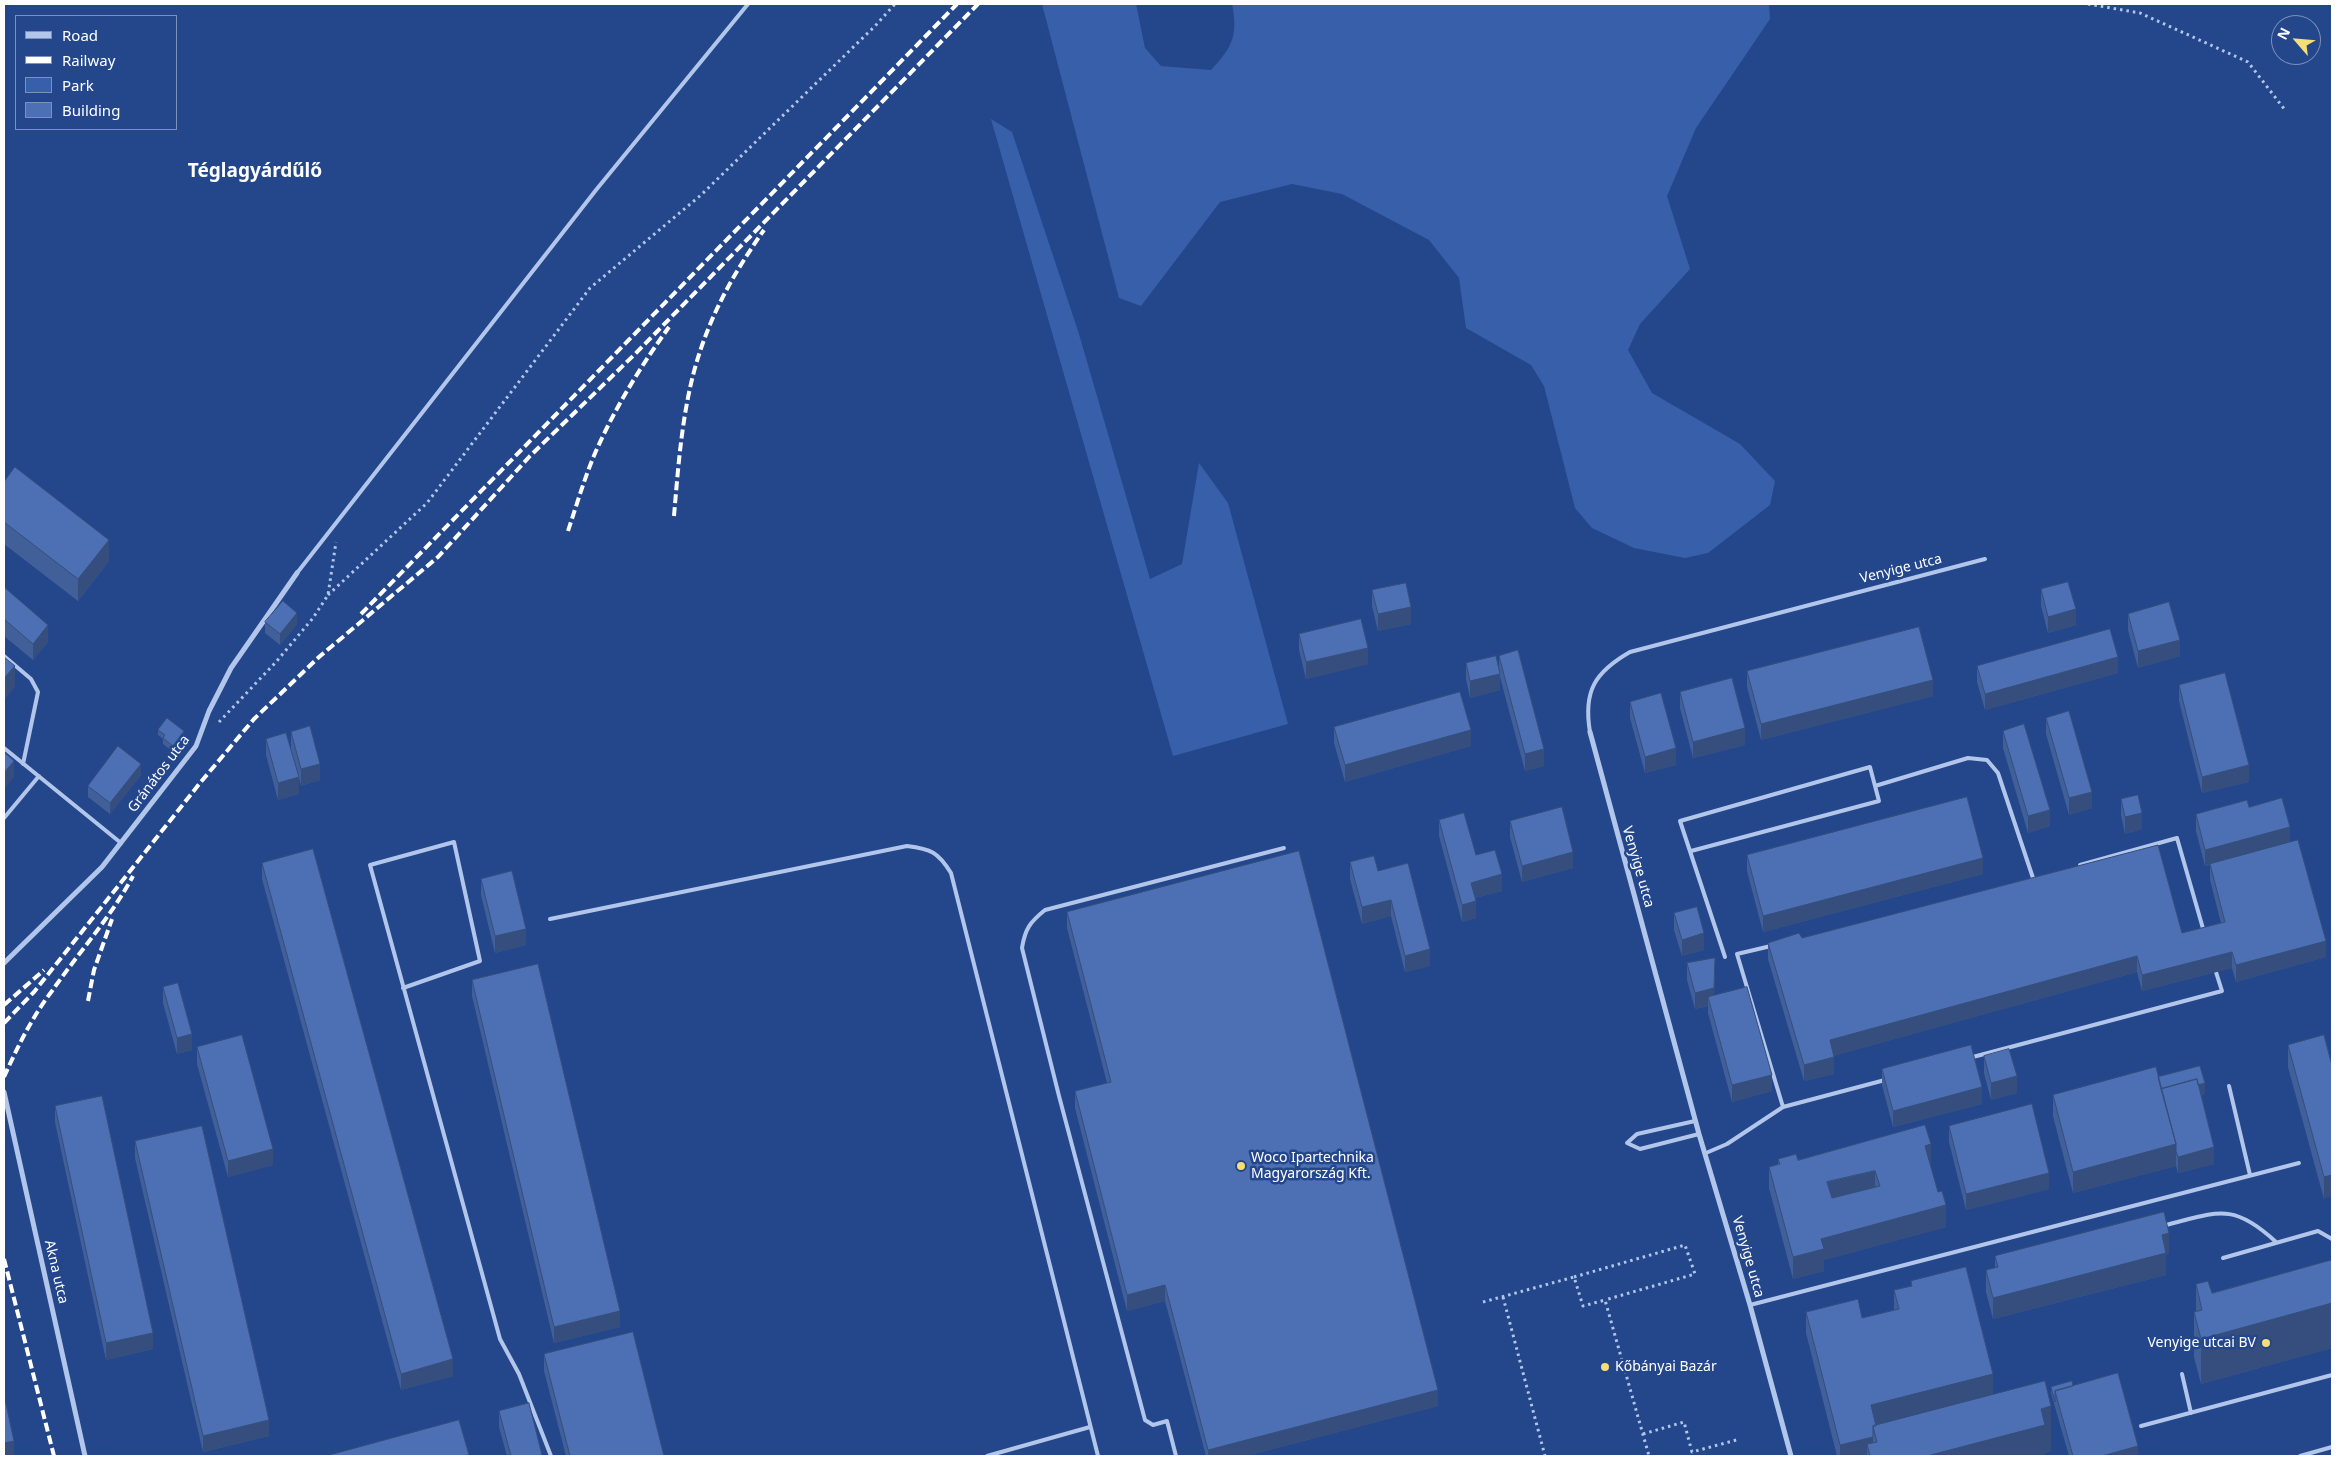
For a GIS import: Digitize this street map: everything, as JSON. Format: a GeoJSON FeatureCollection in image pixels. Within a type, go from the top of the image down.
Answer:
{"type":"FeatureCollection","features":[{"type":"Feature","properties":{"kind":"street","name":"Gránátos utca"},"geometry":{"type":"LineString","coordinates":[[4,963],[102,867],[196,746],[209,711],[231,668],[298,573]]}},
{"type":"Feature","properties":{"kind":"street","name":"Venyige utca"},"geometry":{"type":"LineString","coordinates":[[1590,732],[1695,1121],[1750,1305],[1791,1456]]}},
{"type":"Feature","properties":{"kind":"street","name":"Akna utca"},"geometry":{"type":"LineString","coordinates":[[4,1092],[85,1456]]}},
{"type":"Feature","properties":{"kind":"lane"},"geometry":{"type":"LineString","coordinates":[[298,573],[596,190],[748,4]]}},
{"type":"Feature","properties":{"kind":"lane","name":"Venyige utca"},"geometry":{"type":"LineString","coordinates":[[1590,732],[1587,700],[1595,683],[1607,667],[1630,652],[1985,559]]}},
{"type":"Feature","properties":{"kind":"lane"},"geometry":{"type":"LineString","coordinates":[[4,656],[31,679],[36,685],[38,692],[23,764]]}},
{"type":"Feature","properties":{"kind":"lane"},"geometry":{"type":"LineString","coordinates":[[4,748],[121,843]]}},
{"type":"Feature","properties":{"kind":"lane"},"geometry":{"type":"LineString","coordinates":[[1875,786],[1968,758],[1987,760],[1998,773],[2033,878]]}},
{"type":"Feature","properties":{"kind":"lane"},"geometry":{"type":"LineString","coordinates":[[1690,851],[1879,801],[1870,767],[1680,821],[1725,957]]}},
{"type":"Feature","properties":{"kind":"lane"},"geometry":{"type":"LineString","coordinates":[[4,818],[38,776]]}},
{"type":"Feature","properties":{"kind":"lane"},"geometry":{"type":"LineString","coordinates":[[2079,866],[2177,838],[2205,934]]}},
{"type":"Feature","properties":{"kind":"lane"},"geometry":{"type":"LineString","coordinates":[[403,988],[480,961],[454,842],[370,865],[403,988],[500,1339],[519,1374],[551,1456]]}},
{"type":"Feature","properties":{"kind":"lane"},"geometry":{"type":"LineString","coordinates":[[550,919],[907,846],[925,848],[941,856],[951,873],[1098,1456]]}},
{"type":"Feature","properties":{"kind":"lane"},"geometry":{"type":"LineString","coordinates":[[1176,1456],[1167,1421],[1154,1425],[1145,1420],[1022,948],[1025,932],[1034,919],[1045,910],[1284,848]]}},
{"type":"Feature","properties":{"kind":"lane"},"geometry":{"type":"LineString","coordinates":[[2024,881],[2042,876]]}},
{"type":"Feature","properties":{"kind":"lane"},"geometry":{"type":"LineString","coordinates":[[1774,945],[1737,954],[1783,1107]]}},
{"type":"Feature","properties":{"kind":"lane"},"geometry":{"type":"LineString","coordinates":[[1964,1059],[2222,991],[2213,962]]}},
{"type":"Feature","properties":{"kind":"lane"},"geometry":{"type":"LineString","coordinates":[[1706,1154],[1727,1144],[1783,1107],[1888,1079]]}},
{"type":"Feature","properties":{"kind":"lane"},"geometry":{"type":"LineString","coordinates":[[2229,1086],[2250,1175]]}},
{"type":"Feature","properties":{"kind":"lane"},"geometry":{"type":"LineString","coordinates":[[1695,1121],[1637,1134],[1626,1144],[1640,1149],[1699,1134]]}},
{"type":"Feature","properties":{"kind":"lane"},"geometry":{"type":"LineString","coordinates":[[1750,1305],[2299,1162]]}},
{"type":"Feature","properties":{"kind":"lane"},"geometry":{"type":"LineString","coordinates":[[2166,1225],[2218,1212],[2230,1212],[2260,1227],[2276,1242]]}},
{"type":"Feature","properties":{"kind":"lane"},"geometry":{"type":"LineString","coordinates":[[2223,1258],[2318,1231],[2332,1239]]}},
{"type":"Feature","properties":{"kind":"lane"},"geometry":{"type":"LineString","coordinates":[[2182,1374],[2191,1413]]}},
{"type":"Feature","properties":{"kind":"lane"},"geometry":{"type":"LineString","coordinates":[[2142,1426],[2332,1375]]}},
{"type":"Feature","properties":{"kind":"lane"},"geometry":{"type":"LineString","coordinates":[[987,1456],[1090,1427]]}},
{"type":"Feature","properties":{"kind":"lane"},"geometry":{"type":"LineString","coordinates":[[2300,1456],[2332,1448]]}},
{"type":"Feature","properties":{"kind":"path"},"geometry":{"type":"LineString","coordinates":[[216,725],[276,662],[313,618],[328,595],[427,503],[590,288],[701,195],[875,26],[895,4]]}},
{"type":"Feature","properties":{"kind":"path"},"geometry":{"type":"LineString","coordinates":[[2088,4],[2140,13],[2248,62],[2285,110]]}},
{"type":"Feature","properties":{"kind":"path"},"geometry":{"type":"LineString","coordinates":[[328,595],[336,540]]}},
{"type":"Feature","properties":{"kind":"path"},"geometry":{"type":"LineString","coordinates":[[1483,1302],[1686,1245],[1695,1274],[1583,1306],[1574,1277]]}},
{"type":"Feature","properties":{"kind":"path"},"geometry":{"type":"LineString","coordinates":[[1503,1297],[1545,1456]]}},
{"type":"Feature","properties":{"kind":"path"},"geometry":{"type":"LineString","coordinates":[[1605,1300],[1649,1456]]}},
{"type":"Feature","properties":{"kind":"path"},"geometry":{"type":"LineString","coordinates":[[1643,1434],[1684,1422],[1692,1454],[1740,1439]]}},
{"type":"Feature","properties":{"kind":"green space"},"geometry":{"type":"Polygon","coordinates":[[[1042,4],[1136,4],[1145,48],[1161,66],[1211,70],[1229,47],[1232,40],[1234,15],[1232,4],[1769,4],[1770,19],[1696,128],[1667,196],[1690,269],[1640,324],[1628,350],[1652,393],[1740,444],[1775,481],[1770,505],[1708,553],[1685,558],[1634,548],[1592,528],[1575,508],[1544,386],[1531,365],[1466,328],[1459,278],[1429,240],[1342,194],[1292,184],[1220,202],[1141,306],[1119,298],[1042,4]]]}},
{"type":"Feature","properties":{"kind":"green space"},"geometry":{"type":"Polygon","coordinates":[[[991,119],[1012,132],[1079,334],[1150,579],[1182,564],[1199,463],[1228,503],[1288,724],[1173,756],[991,119]]]}},
{"type":"Feature","properties":{"kind":"building"},"geometry":{"type":"Polygon","coordinates":[[[15,467],[109,540],[78,579],[4,522],[4,482],[15,467]]]}},
{"type":"Feature","properties":{"kind":"building"},"geometry":{"type":"Polygon","coordinates":[[[2068,582],[2076,609],[2048,617],[2041,589],[2068,582]]]}},
{"type":"Feature","properties":{"kind":"building"},"geometry":{"type":"Polygon","coordinates":[[[1406,583],[1411,607],[1378,614],[1372,590],[1406,583]]]}},
{"type":"Feature","properties":{"kind":"building"},"geometry":{"type":"Polygon","coordinates":[[[4,587],[48,625],[33,644],[4,619],[4,587]]]}},
{"type":"Feature","properties":{"kind":"building"},"geometry":{"type":"Polygon","coordinates":[[[283,601],[297,613],[280,634],[265,622],[283,601]]]}},
{"type":"Feature","properties":{"kind":"building"},"geometry":{"type":"Polygon","coordinates":[[[2169,602],[2180,640],[2138,651],[2128,614],[2169,602]]]}},
{"type":"Feature","properties":{"kind":"building"},"geometry":{"type":"Polygon","coordinates":[[[1361,619],[1368,648],[1306,662],[1299,634],[1361,619]]]}},
{"type":"Feature","properties":{"kind":"building"},"geometry":{"type":"Polygon","coordinates":[[[1919,627],[1933,680],[1761,724],[1747,671],[1919,627]]]}},
{"type":"Feature","properties":{"kind":"building"},"geometry":{"type":"Polygon","coordinates":[[[2110,629],[2118,657],[1985,694],[1977,666],[2110,629]]]}},
{"type":"Feature","properties":{"kind":"building"},"geometry":{"type":"Polygon","coordinates":[[[1518,650],[1544,749],[1525,754],[1499,656],[1518,650]]]}},
{"type":"Feature","properties":{"kind":"building"},"geometry":{"type":"Polygon","coordinates":[[[1496,656],[1500,674],[1470,681],[1466,663],[1496,656]]]}},
{"type":"Feature","properties":{"kind":"building"},"geometry":{"type":"Polygon","coordinates":[[[4,657],[15,666],[4,678],[4,657]]]}},
{"type":"Feature","properties":{"kind":"building"},"geometry":{"type":"Polygon","coordinates":[[[2225,673],[2249,765],[2202,777],[2179,685],[2225,673]]]}},
{"type":"Feature","properties":{"kind":"building"},"geometry":{"type":"Polygon","coordinates":[[[1732,678],[1745,728],[1693,742],[1680,692],[1732,678]]]}},
{"type":"Feature","properties":{"kind":"building"},"geometry":{"type":"Polygon","coordinates":[[[1460,692],[1471,730],[1345,765],[1334,727],[1460,692]]]}},
{"type":"Feature","properties":{"kind":"building"},"geometry":{"type":"Polygon","coordinates":[[[1661,693],[1676,748],[1645,757],[1630,702],[1661,693]]]}},
{"type":"Feature","properties":{"kind":"building"},"geometry":{"type":"Polygon","coordinates":[[[2069,711],[2092,792],[2069,798],[2046,718],[2069,711]]]}},
{"type":"Feature","properties":{"kind":"building"},"geometry":{"type":"Polygon","coordinates":[[[167,718],[184,731],[173,746],[163,738],[165,735],[158,730],[167,718]]]}},
{"type":"Feature","properties":{"kind":"building"},"geometry":{"type":"Polygon","coordinates":[[[2024,724],[2050,810],[2028,816],[2003,731],[2024,724]]]}},
{"type":"Feature","properties":{"kind":"building"},"geometry":{"type":"Polygon","coordinates":[[[310,726],[320,764],[301,769],[291,732],[310,726]]]}},
{"type":"Feature","properties":{"kind":"building"},"geometry":{"type":"Polygon","coordinates":[[[286,733],[299,777],[278,783],[266,739],[286,733]]]}},
{"type":"Feature","properties":{"kind":"building"},"geometry":{"type":"Polygon","coordinates":[[[118,746],[141,764],[110,803],[88,786],[118,746]]]}},
{"type":"Feature","properties":{"kind":"building"},"geometry":{"type":"Polygon","coordinates":[[[4,752],[14,761],[4,773],[4,752]]]}},
{"type":"Feature","properties":{"kind":"building"},"geometry":{"type":"Polygon","coordinates":[[[2138,795],[2142,813],[2125,817],[2121,799],[2138,795]]]}},
{"type":"Feature","properties":{"kind":"building"},"geometry":{"type":"Polygon","coordinates":[[[1967,797],[1983,858],[1763,916],[1747,855],[1967,797]]]}},
{"type":"Feature","properties":{"kind":"building"},"geometry":{"type":"Polygon","coordinates":[[[2282,798],[2290,827],[2205,850],[2196,814],[2247,800],[2249,807],[2282,798]]]}},
{"type":"Feature","properties":{"kind":"building"},"geometry":{"type":"Polygon","coordinates":[[[1562,807],[1573,852],[1522,866],[1510,821],[1562,807]]]}},
{"type":"Feature","properties":{"kind":"building"},"geometry":{"type":"Polygon","coordinates":[[[1464,813],[1476,855],[1495,850],[1502,874],[1471,883],[1476,901],[1462,905],[1439,820],[1464,813]]]}},
{"type":"Feature","properties":{"kind":"building"},"geometry":{"type":"Polygon","coordinates":[[[2298,840],[2326,941],[2236,965],[2232,952],[2142,975],[2137,956],[1830,1040],[1834,1057],[1804,1065],[1768,943],[1799,933],[1802,938],[2158,845],[2182,933],[2225,922],[2210,864],[2298,840]]]}},
{"type":"Feature","properties":{"kind":"building"},"geometry":{"type":"Polygon","coordinates":[[[313,849],[453,1359],[401,1374],[262,863],[313,849]]]}},
{"type":"Feature","properties":{"kind":"building"},"geometry":{"type":"Polygon","coordinates":[[[1299,851],[1438,1390],[1208,1450],[1165,1285],[1127,1295],[1075,1091],[1111,1082],[1067,912],[1299,851]]]}},
{"type":"Feature","properties":{"kind":"building"},"geometry":{"type":"Polygon","coordinates":[[[1374,856],[1378,871],[1408,863],[1430,949],[1405,956],[1391,900],[1362,907],[1350,862],[1374,856]]]}},
{"type":"Feature","properties":{"kind":"building"},"geometry":{"type":"Polygon","coordinates":[[[512,871],[526,929],[495,936],[481,879],[512,871]]]}},
{"type":"Feature","properties":{"kind":"building"},"geometry":{"type":"Polygon","coordinates":[[[1697,907],[1704,933],[1682,940],[1674,913],[1697,907]]]}},
{"type":"Feature","properties":{"kind":"building"},"geometry":{"type":"Polygon","coordinates":[[[1715,958],[1714,988],[1695,993],[1687,963],[1715,958]]]}},
{"type":"Feature","properties":{"kind":"building"},"geometry":{"type":"Polygon","coordinates":[[[538,964],[620,1311],[554,1327],[472,980],[538,964]]]}},
{"type":"Feature","properties":{"kind":"building"},"geometry":{"type":"Polygon","coordinates":[[[178,983],[192,1034],[177,1038],[163,987],[178,983]]]}},
{"type":"Feature","properties":{"kind":"building"},"geometry":{"type":"Polygon","coordinates":[[[1747,987],[1772,1075],[1732,1085],[1708,997],[1747,987]]]}},
{"type":"Feature","properties":{"kind":"building"},"geometry":{"type":"Polygon","coordinates":[[[242,1035],[273,1149],[228,1161],[197,1047],[242,1035]]]}},
{"type":"Feature","properties":{"kind":"building"},"geometry":{"type":"Polygon","coordinates":[[[2324,1035],[2332,1066],[2332,1175],[2324,1177],[2288,1045],[2324,1035]]]}},
{"type":"Feature","properties":{"kind":"building"},"geometry":{"type":"Polygon","coordinates":[[[1971,1045],[1982,1087],[1893,1111],[1882,1069],[1971,1045]]]}},
{"type":"Feature","properties":{"kind":"building"},"geometry":{"type":"Polygon","coordinates":[[[2009,1049],[2017,1076],[1991,1083],[1984,1056],[2009,1049]]]}},
{"type":"Feature","properties":{"kind":"building"},"geometry":{"type":"Polygon","coordinates":[[[2200,1066],[2205,1083],[2198,1085],[2197,1079],[2161,1089],[2158,1077],[2200,1066]]]}},
{"type":"Feature","properties":{"kind":"building"},"geometry":{"type":"Polygon","coordinates":[[[2156,1067],[2176,1144],[2073,1172],[2053,1095],[2156,1067]]]}},
{"type":"Feature","properties":{"kind":"building"},"geometry":{"type":"Polygon","coordinates":[[[2197,1079],[2214,1147],[2178,1157],[2161,1089],[2197,1079]]]}},
{"type":"Feature","properties":{"kind":"building"},"geometry":{"type":"Polygon","coordinates":[[[102,1096],[153,1333],[106,1343],[55,1106],[102,1096]]]}},
{"type":"Feature","properties":{"kind":"building"},"geometry":{"type":"Polygon","coordinates":[[[2032,1104],[2049,1173],[1966,1194],[1949,1126],[2032,1104]]]}},
{"type":"Feature","properties":{"kind":"building"},"geometry":{"type":"Polygon","coordinates":[[[1925,1125],[1931,1144],[1925,1146],[1938,1192],[1942,1191],[1946,1205],[1821,1239],[1824,1249],[1793,1257],[1769,1167],[1780,1164],[1778,1159],[1796,1154],[1798,1160],[1925,1125]],[[1875,1171],[1827,1182],[1832,1198],[1880,1186],[1875,1171]]]}},
{"type":"Feature","properties":{"kind":"building"},"geometry":{"type":"Polygon","coordinates":[[[202,1126],[269,1420],[203,1436],[135,1141],[202,1126]]]}},
{"type":"Feature","properties":{"kind":"building"},"geometry":{"type":"Polygon","coordinates":[[[2164,1212],[2169,1233],[2162,1235],[2166,1253],[1993,1298],[1986,1270],[1998,1267],[1995,1256],[2164,1212]]]}},
{"type":"Feature","properties":{"kind":"building"},"geometry":{"type":"Polygon","coordinates":[[[2332,1260],[2332,1303],[2201,1339],[2194,1312],[2202,1310],[2196,1284],[2208,1281],[2212,1293],[2332,1260]]]}},
{"type":"Feature","properties":{"kind":"building"},"geometry":{"type":"Polygon","coordinates":[[[1966,1267],[1993,1374],[1871,1405],[1876,1426],[1873,1426],[1873,1437],[1840,1445],[1806,1312],[1858,1299],[1862,1318],[1899,1309],[1894,1290],[1912,1286],[1911,1281],[1966,1267]]]}},
{"type":"Feature","properties":{"kind":"building"},"geometry":{"type":"Polygon","coordinates":[[[633,1332],[664,1456],[570,1456],[544,1354],[633,1332]]]}},
{"type":"Feature","properties":{"kind":"building"},"geometry":{"type":"Polygon","coordinates":[[[2118,1373],[2138,1446],[2102,1456],[2073,1456],[2055,1391],[2118,1373]]]}},
{"type":"Feature","properties":{"kind":"building"},"geometry":{"type":"Polygon","coordinates":[[[2045,1381],[2051,1406],[2041,1409],[2045,1425],[1927,1456],[1870,1456],[1867,1444],[1877,1442],[1873,1426],[2045,1381]]]}},
{"type":"Feature","properties":{"kind":"building"},"geometry":{"type":"Polygon","coordinates":[[[2072,1381],[2073,1386],[2055,1391],[2055,1402],[2051,1387],[2072,1381]]]}},
{"type":"Feature","properties":{"kind":"building"},"geometry":{"type":"Polygon","coordinates":[[[4,1395],[14,1441],[4,1443],[4,1395]]]}},
{"type":"Feature","properties":{"kind":"building"},"geometry":{"type":"Polygon","coordinates":[[[529,1403],[542,1455],[511,1456],[499,1411],[529,1403]]]}},
{"type":"Feature","properties":{"kind":"building"},"geometry":{"type":"Polygon","coordinates":[[[459,1420],[469,1455],[326,1456],[459,1420]]]}},
{"type":"Feature","properties":{"kind":"railway"},"geometry":{"type":"LineString","coordinates":[[361,614],[957,4]]}},
{"type":"Feature","properties":{"kind":"railway"},"geometry":{"type":"LineString","coordinates":[[4,1023],[34,992],[200,783],[254,719],[319,657],[438,557],[530,456],[635,354],[978,4]]}},
{"type":"Feature","properties":{"kind":"railway"},"geometry":{"type":"LineString","coordinates":[[674,516],[683,427],[697,361],[710,325],[723,297],[738,269],[764,230]]}},
{"type":"Feature","properties":{"kind":"railway"},"geometry":{"type":"LineString","coordinates":[[568,531],[588,470],[604,434],[630,387],[669,327]]}},
{"type":"Feature","properties":{"kind":"railway"},"geometry":{"type":"LineString","coordinates":[[4,1077],[38,1011],[105,920],[133,876]]}},
{"type":"Feature","properties":{"kind":"railway"},"geometry":{"type":"LineString","coordinates":[[88,1001],[94,970],[112,919]]}},
{"type":"Feature","properties":{"kind":"railway"},"geometry":{"type":"LineString","coordinates":[[4,1005],[44,970]]}},
{"type":"Feature","properties":{"kind":"railway"},"geometry":{"type":"LineString","coordinates":[[4,1259],[54,1456]]}},
{"type":"Feature","properties":{"kind":"place","name":"Woco Ipartechnika Magyarország Kft."},"geometry":{"type":"Point","coordinates":[1241,1166]}},
{"type":"Feature","properties":{"kind":"place","name":"Venyige utcai BV"},"geometry":{"type":"Point","coordinates":[2266,1343]}},
{"type":"Feature","properties":{"kind":"place","name":"Kőbányai Bazár"},"geometry":{"type":"Point","coordinates":[1605,1367]}},
{"type":"Feature","properties":{"kind":"district","name":"Téglagyárdűlő"},"geometry":{"type":"Point","coordinates":[255,172]}}]}
